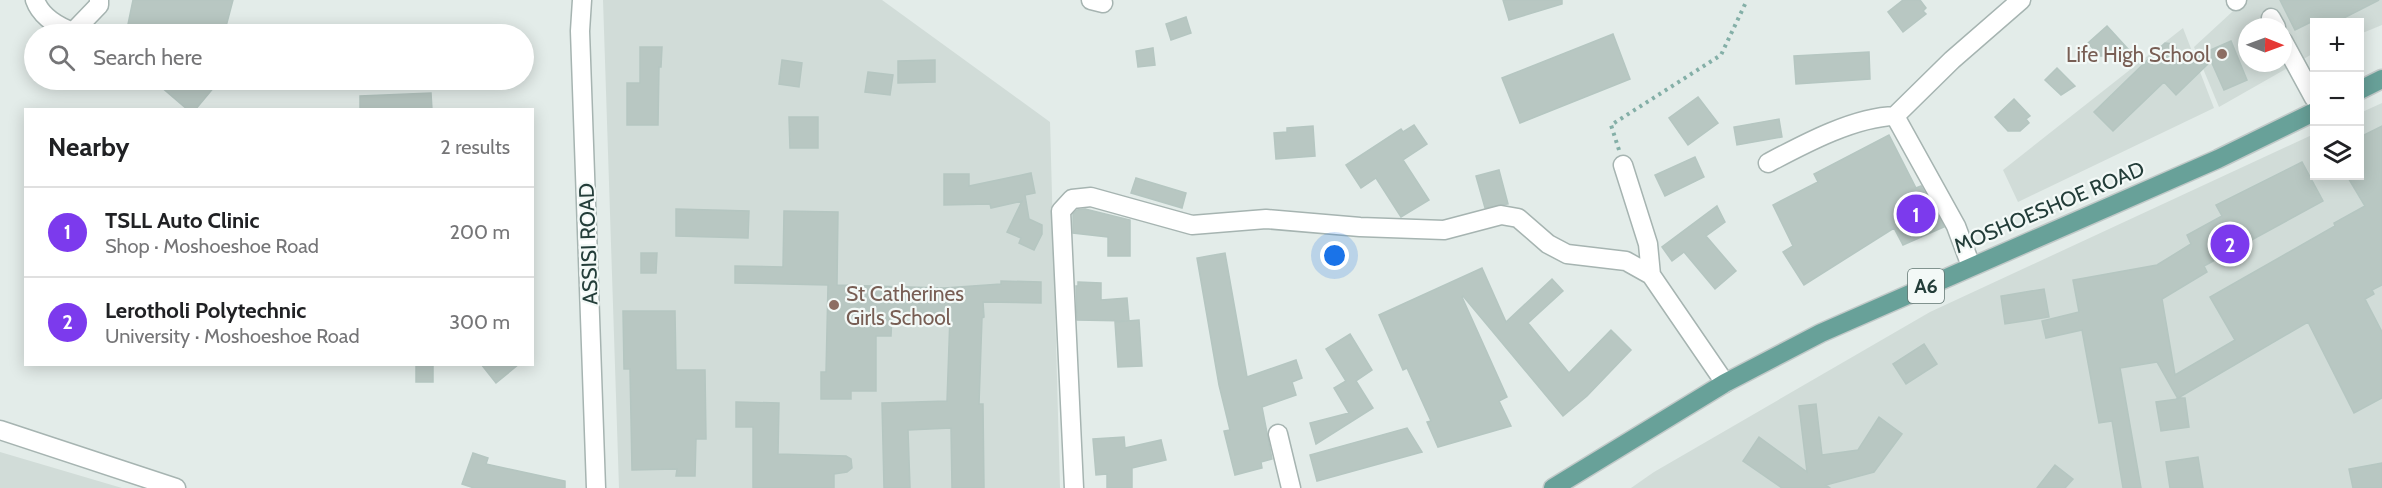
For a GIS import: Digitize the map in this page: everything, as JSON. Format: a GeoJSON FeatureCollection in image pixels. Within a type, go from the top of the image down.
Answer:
{"type":"FeatureCollection","features":[{"type":"Feature","properties":{"kind":"main road"},"geometry":{"type":"LineString","coordinates":[[2364,88],[2382,79]]}},
{"type":"Feature","properties":{"kind":"main road","name":"MOSHOESHOE ROAD"},"geometry":{"type":"LineString","coordinates":[[1553,488],[1725,383],[1821,333],[2218,159],[2310,114]]}},
{"type":"Feature","properties":{"kind":"street"},"geometry":{"type":"LineString","coordinates":[[35,0],[47,18],[55,24]]}},
{"type":"Feature","properties":{"kind":"street"},"geometry":{"type":"LineString","coordinates":[[81,24],[99,5],[99,0]]}},
{"type":"Feature","properties":{"kind":"street","name":"ASSISI ROAD"},"geometry":{"type":"LineString","coordinates":[[582,0],[580,31],[596,488]]}},
{"type":"Feature","properties":{"kind":"street"},"geometry":{"type":"LineString","coordinates":[[1768,163],[1819,137],[1883,117],[1895,116],[1952,60],[2021,0]]}},
{"type":"Feature","properties":{"kind":"street"},"geometry":{"type":"LineString","coordinates":[[2292,57],[2310,91]]}},
{"type":"Feature","properties":{"kind":"street"},"geometry":{"type":"LineString","coordinates":[[1895,116],[1956,226],[1971,266]]}},
{"type":"Feature","properties":{"kind":"street"},"geometry":{"type":"LineString","coordinates":[[1623,165],[1648,244],[1651,275]]}},
{"type":"Feature","properties":{"kind":"street"},"geometry":{"type":"LineString","coordinates":[[1074,488],[1061,211],[1072,199],[1091,197],[1192,225],[1266,219],[1360,227],[1444,230],[1501,215],[1518,218],[1548,244],[1567,254],[1626,261],[1651,275],[1725,383]]}},
{"type":"Feature","properties":{"kind":"street"},"geometry":{"type":"LineString","coordinates":[[0,430],[176,488]]}},
{"type":"Feature","properties":{"kind":"street"},"geometry":{"type":"LineString","coordinates":[[1278,434],[1291,488]]}},
{"type":"Feature","properties":{"kind":"path"},"geometry":{"type":"LineString","coordinates":[[1623,165],[1611,125],[1721,55],[1747,0]]}},
{"type":"Feature","properties":{"kind":"shaded area","name":"St Catherines Girls School"},"geometry":{"type":"Polygon","coordinates":[[[603,0],[882,0],[1050,122],[1060,488],[619,488],[603,0]]]}},
{"type":"Feature","properties":{"kind":"shaded area","name":"Life High School"},"geometry":{"type":"Polygon","coordinates":[[[2245,0],[2382,0],[2382,25],[2364,32],[2364,18],[2310,18],[2310,55],[2292,66],[2292,18],[2238,18],[2238,72],[2281,72],[2219,107],[2194,47],[2245,0]]]}},
{"type":"Feature","properties":{"kind":"shaded area"},"geometry":{"type":"Polygon","coordinates":[[[2183,28],[2214,108],[2018,202],[2003,170],[2183,28]]]}},
{"type":"Feature","properties":{"kind":"shaded area"},"geometry":{"type":"Polygon","coordinates":[[[2382,103],[2382,488],[1631,488],[1654,472],[1930,312],[2310,136],[2310,180],[2364,180],[2364,111],[2382,103]]]}},
{"type":"Feature","properties":{"kind":"shaded area"},"geometry":{"type":"Polygon","coordinates":[[[0,452],[122,488],[0,488],[0,452]]]}},
{"type":"Feature","properties":{"kind":"building"},"geometry":{"type":"Polygon","coordinates":[[[133,0],[233,0],[227,24],[128,24],[133,0]]]}},
{"type":"Feature","properties":{"kind":"building"},"geometry":{"type":"Polygon","coordinates":[[[1503,0],[1562,0],[1562,4],[1509,20],[1503,0]]]}},
{"type":"Feature","properties":{"kind":"building"},"geometry":{"type":"Polygon","coordinates":[[[1903,0],[1920,0],[1926,8],[1923,11],[1926,14],[1903,32],[1888,12],[1903,0]]]}},
{"type":"Feature","properties":{"kind":"building"},"geometry":{"type":"Polygon","coordinates":[[[2280,0],[2379,0],[2344,18],[2310,18],[2310,22],[2295,30],[2292,18],[2289,18],[2280,0]]]}},
{"type":"Feature","properties":{"kind":"building"},"geometry":{"type":"Polygon","coordinates":[[[1186,17],[1191,33],[1171,40],[1166,24],[1186,17]]]}},
{"type":"Feature","properties":{"kind":"building"},"geometry":{"type":"Polygon","coordinates":[[[2107,26],[2129,50],[2119,56],[2100,56],[2088,43],[2107,26]]]}},
{"type":"Feature","properties":{"kind":"building"},"geometry":{"type":"Polygon","coordinates":[[[1613,34],[1630,79],[1520,123],[1502,78],[1613,34]]]}},
{"type":"Feature","properties":{"kind":"building"},"geometry":{"type":"Polygon","coordinates":[[[2231,41],[2238,58],[2238,72],[2244,72],[2247,80],[2224,90],[2211,61],[2176,95],[2164,82],[2113,131],[2094,112],[2165,43],[2174,44],[2183,62],[2231,41]]]}},
{"type":"Feature","properties":{"kind":"building"},"geometry":{"type":"Polygon","coordinates":[[[640,47],[662,47],[661,67],[659,67],[658,125],[627,125],[627,83],[640,83],[640,47]]]}},
{"type":"Feature","properties":{"kind":"building"},"geometry":{"type":"Polygon","coordinates":[[[1153,48],[1155,65],[1138,67],[1136,51],[1153,48]]]}},
{"type":"Feature","properties":{"kind":"building"},"geometry":{"type":"Polygon","coordinates":[[[1869,52],[1870,79],[1796,84],[1794,56],[1869,52]]]}},
{"type":"Feature","properties":{"kind":"building"},"geometry":{"type":"Polygon","coordinates":[[[782,60],[802,63],[799,87],[779,84],[782,60]]]}},
{"type":"Feature","properties":{"kind":"building"},"geometry":{"type":"Polygon","coordinates":[[[935,60],[935,82],[898,83],[898,61],[935,60]]]}},
{"type":"Feature","properties":{"kind":"building"},"geometry":{"type":"Polygon","coordinates":[[[2057,68],[2075,86],[2061,95],[2045,80],[2057,68]]]}},
{"type":"Feature","properties":{"kind":"building"},"geometry":{"type":"Polygon","coordinates":[[[868,72],[893,75],[890,95],[865,92],[868,72]]]}},
{"type":"Feature","properties":{"kind":"building"},"geometry":{"type":"Polygon","coordinates":[[[165,90],[212,90],[197,108],[186,108],[165,90]]]}},
{"type":"Feature","properties":{"kind":"building"},"geometry":{"type":"Polygon","coordinates":[[[431,93],[432,108],[360,108],[360,96],[431,93]]]}},
{"type":"Feature","properties":{"kind":"building"},"geometry":{"type":"Polygon","coordinates":[[[1698,97],[1718,123],[1688,145],[1669,118],[1698,97]]]}},
{"type":"Feature","properties":{"kind":"building"},"geometry":{"type":"Polygon","coordinates":[[[2014,99],[2030,116],[2026,119],[2029,123],[2020,131],[2008,131],[1995,117],[2014,99]]]}},
{"type":"Feature","properties":{"kind":"building"},"geometry":{"type":"Polygon","coordinates":[[[789,117],[818,117],[818,148],[790,148],[789,117]]]}},
{"type":"Feature","properties":{"kind":"building"},"geometry":{"type":"Polygon","coordinates":[[[1779,119],[1782,137],[1737,145],[1734,127],[1779,119]]]}},
{"type":"Feature","properties":{"kind":"building"},"geometry":{"type":"Polygon","coordinates":[[[1414,125],[1427,144],[1403,160],[1429,200],[1401,217],[1376,178],[1361,188],[1346,165],[1401,129],[1403,132],[1414,125]]]}},
{"type":"Feature","properties":{"kind":"building"},"geometry":{"type":"Polygon","coordinates":[[[1313,126],[1315,156],[1276,159],[1274,133],[1287,132],[1287,128],[1313,126]]]}},
{"type":"Feature","properties":{"kind":"building"},"geometry":{"type":"Polygon","coordinates":[[[2382,126],[2382,285],[2372,290],[2374,294],[2365,299],[2382,332],[2382,398],[2354,413],[2308,322],[2178,398],[2185,398],[2189,427],[2161,431],[2156,402],[2178,399],[2157,362],[2120,368],[2141,488],[2123,488],[2112,421],[2099,423],[2082,330],[2046,338],[2042,321],[2079,312],[2073,280],[2157,265],[2191,244],[2187,235],[2222,216],[2216,205],[2302,162],[2323,201],[2204,266],[2207,272],[2162,299],[2175,375],[2235,340],[2210,297],[2335,226],[2334,223],[2365,206],[2349,180],[2364,180],[2364,135],[2382,126]]]}},
{"type":"Feature","properties":{"kind":"building"},"geometry":{"type":"Polygon","coordinates":[[[1889,135],[1916,188],[1921,186],[1944,227],[1903,245],[1894,228],[1804,285],[1783,252],[1793,246],[1773,205],[1818,182],[1814,174],[1889,135]]]}},
{"type":"Feature","properties":{"kind":"building"},"geometry":{"type":"Polygon","coordinates":[[[1695,157],[1704,177],[1665,196],[1655,175],[1695,157]]]}},
{"type":"Feature","properties":{"kind":"building"},"geometry":{"type":"Polygon","coordinates":[[[1499,170],[1508,204],[1485,208],[1476,176],[1499,170]]]}},
{"type":"Feature","properties":{"kind":"building"},"geometry":{"type":"Polygon","coordinates":[[[1031,173],[1035,193],[1025,195],[1029,219],[1042,225],[1042,234],[1034,250],[1019,243],[1021,238],[1007,232],[1022,201],[991,208],[990,204],[944,205],[944,174],[969,174],[969,186],[1031,173]]]}},
{"type":"Feature","properties":{"kind":"building"},"geometry":{"type":"Polygon","coordinates":[[[1136,178],[1186,193],[1182,208],[1131,193],[1136,178]]]}},
{"type":"Feature","properties":{"kind":"building"},"geometry":{"type":"Polygon","coordinates":[[[1717,206],[1725,222],[1706,236],[1736,271],[1715,289],[1684,252],[1672,261],[1662,247],[1717,206]]]}},
{"type":"Feature","properties":{"kind":"building"},"geometry":{"type":"Polygon","coordinates":[[[676,209],[749,211],[748,238],[676,236],[676,209]]]}},
{"type":"Feature","properties":{"kind":"building"},"geometry":{"type":"Polygon","coordinates":[[[1085,209],[1130,220],[1130,256],[1108,256],[1108,237],[1073,233],[1073,214],[1077,210],[1085,209]]]}},
{"type":"Feature","properties":{"kind":"building"},"geometry":{"type":"Polygon","coordinates":[[[784,211],[838,212],[837,285],[944,288],[1001,284],[1001,281],[1041,282],[1041,303],[983,302],[979,404],[983,404],[984,488],[952,488],[951,428],[908,430],[910,488],[884,488],[882,403],[947,401],[950,316],[892,315],[891,336],[876,336],[876,391],[851,391],[851,399],[821,399],[821,372],[826,372],[828,285],[735,283],[735,266],[783,267],[784,211]]]}},
{"type":"Feature","properties":{"kind":"building"},"geometry":{"type":"Polygon","coordinates":[[[641,253],[657,253],[656,273],[641,273],[641,253]]]}},
{"type":"Feature","properties":{"kind":"building"},"geometry":{"type":"Polygon","coordinates":[[[1225,253],[1247,377],[1296,360],[1302,378],[1292,382],[1296,395],[1262,407],[1272,459],[1261,462],[1262,468],[1235,475],[1224,431],[1230,430],[1219,385],[1197,258],[1225,253]]]}},
{"type":"Feature","properties":{"kind":"building"},"geometry":{"type":"Polygon","coordinates":[[[1482,268],[1506,322],[1552,279],[1563,291],[1528,323],[1569,373],[1611,330],[1631,350],[1587,396],[1563,416],[1463,296],[1507,397],[1499,401],[1511,426],[1438,447],[1427,422],[1431,421],[1407,368],[1403,370],[1379,315],[1482,268]]]}},
{"type":"Feature","properties":{"kind":"building"},"geometry":{"type":"Polygon","coordinates":[[[1078,282],[1101,283],[1101,300],[1127,298],[1129,321],[1077,320],[1076,286],[1078,282]]]}},
{"type":"Feature","properties":{"kind":"building"},"geometry":{"type":"Polygon","coordinates":[[[2044,289],[2049,317],[2005,324],[2001,296],[2044,289]]]}},
{"type":"Feature","properties":{"kind":"building"},"geometry":{"type":"Polygon","coordinates":[[[623,311],[675,311],[676,370],[705,370],[706,439],[696,439],[695,476],[676,476],[677,469],[632,470],[630,369],[624,369],[623,311]]]}},
{"type":"Feature","properties":{"kind":"building"},"geometry":{"type":"Polygon","coordinates":[[[1139,320],[1142,366],[1118,367],[1115,322],[1139,320]]]}},
{"type":"Feature","properties":{"kind":"building"},"geometry":{"type":"Polygon","coordinates":[[[1350,334],[1372,370],[1356,381],[1373,408],[1316,444],[1310,423],[1349,413],[1334,388],[1346,381],[1326,349],[1350,334]]]}},
{"type":"Feature","properties":{"kind":"building"},"geometry":{"type":"Polygon","coordinates":[[[1924,344],[1937,364],[1906,384],[1893,364],[1924,344]]]}},
{"type":"Feature","properties":{"kind":"building"},"geometry":{"type":"Polygon","coordinates":[[[416,366],[433,366],[433,382],[416,382],[416,366]]]}},
{"type":"Feature","properties":{"kind":"building"},"geometry":{"type":"Polygon","coordinates":[[[483,366],[517,366],[496,383],[483,366]]]}},
{"type":"Feature","properties":{"kind":"building"},"geometry":{"type":"Polygon","coordinates":[[[736,402],[779,403],[778,454],[846,456],[851,459],[852,468],[847,472],[834,474],[834,488],[753,488],[753,427],[736,427],[736,402]]]}},
{"type":"Feature","properties":{"kind":"building"},"geometry":{"type":"Polygon","coordinates":[[[1816,404],[1822,455],[1858,450],[1879,417],[1902,434],[1874,472],[1826,485],[1830,488],[1782,488],[1743,461],[1759,437],[1807,472],[1799,406],[1816,404]]]}},
{"type":"Feature","properties":{"kind":"building"},"geometry":{"type":"Polygon","coordinates":[[[1407,428],[1422,452],[1317,481],[1310,455],[1407,428]]]}},
{"type":"Feature","properties":{"kind":"building"},"geometry":{"type":"Polygon","coordinates":[[[1124,437],[1125,448],[1161,440],[1166,460],[1132,468],[1132,488],[1107,488],[1107,474],[1096,475],[1093,439],[1124,437]]]}},
{"type":"Feature","properties":{"kind":"building"},"geometry":{"type":"Polygon","coordinates":[[[473,453],[488,458],[486,464],[565,481],[565,488],[474,488],[462,484],[473,453]]]}},
{"type":"Feature","properties":{"kind":"building"},"geometry":{"type":"Polygon","coordinates":[[[2198,457],[2203,488],[2170,488],[2166,462],[2198,457]]]}},
{"type":"Feature","properties":{"kind":"building"},"geometry":{"type":"Polygon","coordinates":[[[2382,463],[2382,488],[2353,488],[2349,469],[2382,463]]]}},
{"type":"Feature","properties":{"kind":"building"},"geometry":{"type":"Polygon","coordinates":[[[2055,465],[2073,479],[2065,488],[2037,488],[2055,465]]]}},
{"type":"Feature","properties":{"kind":"place","name":"Life High School"},"geometry":{"type":"Point","coordinates":[2222,54]}},
{"type":"Feature","properties":{"kind":"place","name":"TSLL Auto Clinic"},"geometry":{"type":"Point","coordinates":[1916,214]}},
{"type":"Feature","properties":{"kind":"place","name":"Lerotholi Polytechnic"},"geometry":{"type":"Point","coordinates":[2230,244]}},
{"type":"Feature","properties":{"kind":"place","name":"St Catherines Girls School"},"geometry":{"type":"Point","coordinates":[834,305]}}]}
